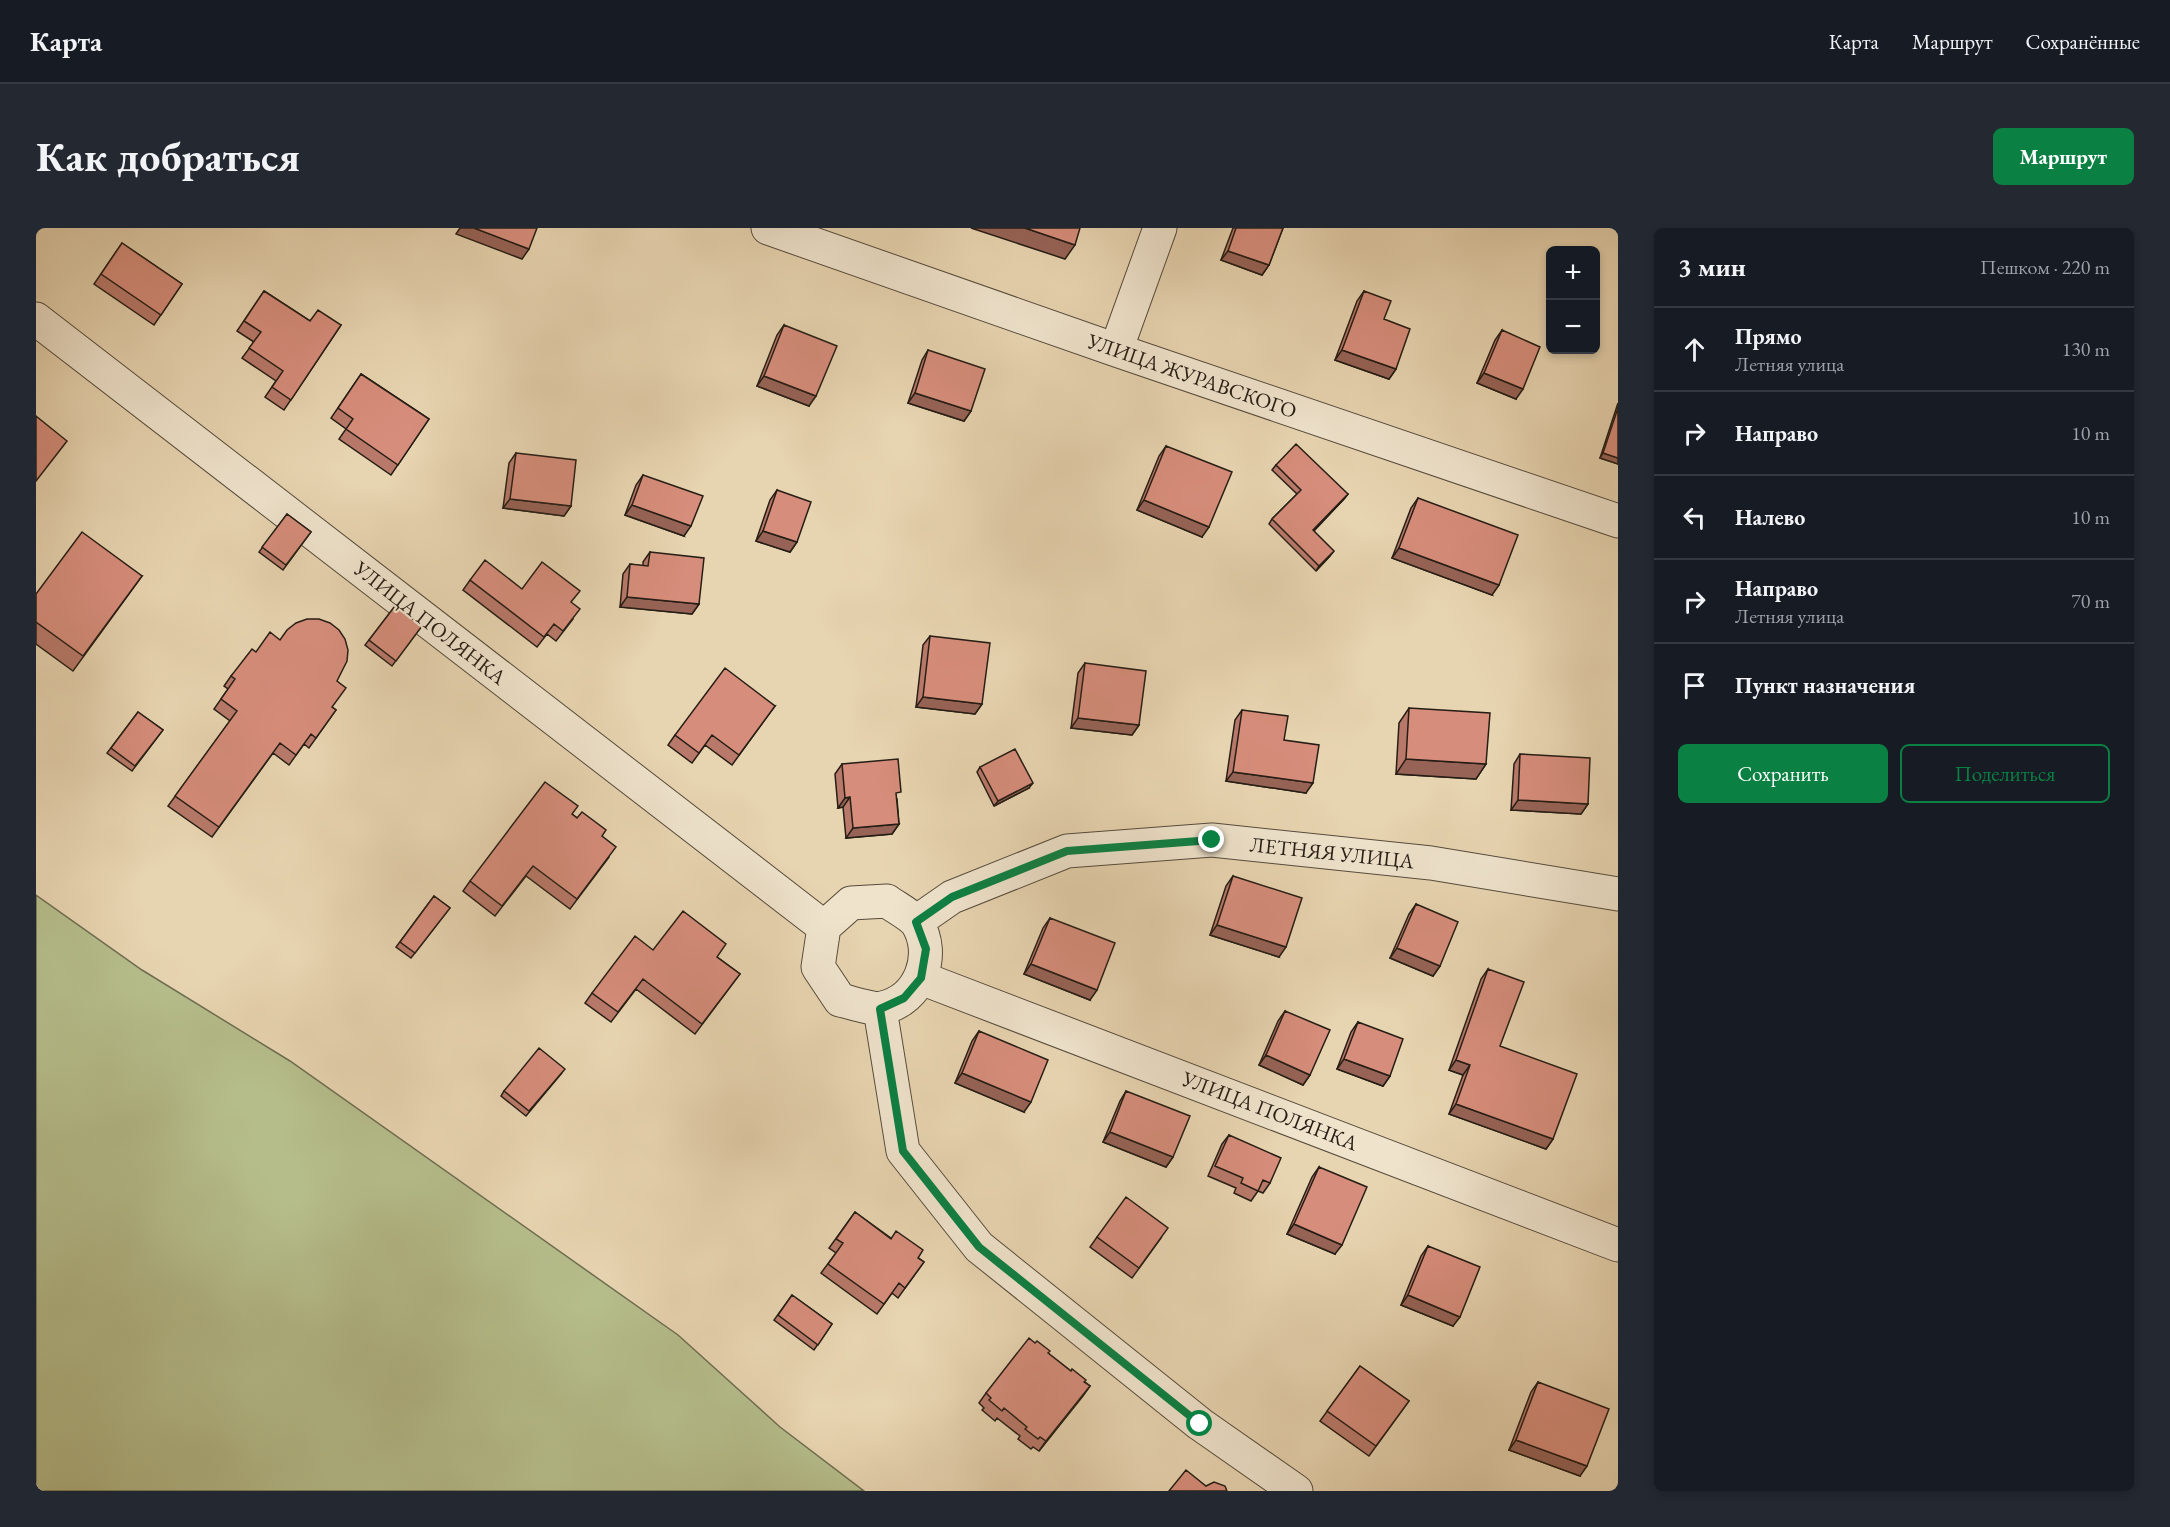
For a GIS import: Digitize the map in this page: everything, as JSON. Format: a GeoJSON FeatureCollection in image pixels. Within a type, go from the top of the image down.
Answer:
{"type":"FeatureCollection","features":[{"type":"Feature","properties":{"kind":"street","name":"УЛИЦА ЖУРАВСКОГО"},"geometry":{"type":"LineString","coordinates":[[768,228],[1116,350],[1618,521]]}},
{"type":"Feature","properties":{"kind":"street"},"geometry":{"type":"LineString","coordinates":[[1116,350],[1160,228]]}},
{"type":"Feature","properties":{"kind":"street","name":"УЛИЦА ПОЛЯНКА"},"geometry":{"type":"LineString","coordinates":[[36,318],[824,927]]}},
{"type":"Feature","properties":{"kind":"street","name":"ЛЕТНЯЯ УЛИЦА"},"geometry":{"type":"LineString","coordinates":[[916,922],[952,897],[1067,851],[1212,840],[1431,863],[1618,894]]}},
{"type":"Feature","properties":{"kind":"street"},"geometry":{"type":"LineString","coordinates":[[886,901],[916,922],[926,949],[921,978],[904,998],[880,1009],[840,1000],[818,966],[824,927],[851,903],[886,901]]}},
{"type":"Feature","properties":{"kind":"street","name":"УЛИЦА ПОЛЯНКА"},"geometry":{"type":"LineString","coordinates":[[921,978],[1618,1245]]}},
{"type":"Feature","properties":{"kind":"street"},"geometry":{"type":"LineString","coordinates":[[880,1009],[903,1151],[979,1247],[1200,1424],[1296,1491]]}},
{"type":"Feature","properties":{"kind":"green space"},"geometry":{"type":"Polygon","coordinates":[[[36,895],[142,970],[290,1061],[678,1335],[780,1427],[864,1491],[36,1491],[36,895]]]}},
{"type":"Feature","properties":{"kind":"building"},"geometry":{"type":"Polygon","coordinates":[[[474,228],[537,228],[529,249],[474,228]]]}},
{"type":"Feature","properties":{"kind":"building"},"geometry":{"type":"Polygon","coordinates":[[[1025,228],[1080,228],[1075,245],[1025,228]]]}},
{"type":"Feature","properties":{"kind":"building"},"geometry":{"type":"Polygon","coordinates":[[[1236,228],[1283,228],[1269,265],[1228,251],[1236,228]]]}},
{"type":"Feature","properties":{"kind":"building"},"geometry":{"type":"Polygon","coordinates":[[[122,243],[182,284],[161,315],[101,274],[122,243]]]}},
{"type":"Feature","properties":{"kind":"building"},"geometry":{"type":"Polygon","coordinates":[[[264,291],[310,321],[318,310],[341,325],[291,400],[272,387],[283,371],[249,348],[261,332],[244,321],[264,291]]]}},
{"type":"Feature","properties":{"kind":"building"},"geometry":{"type":"Polygon","coordinates":[[[1364,291],[1391,301],[1384,319],[1410,329],[1396,369],[1342,350],[1364,291]]]}},
{"type":"Feature","properties":{"kind":"building"},"geometry":{"type":"Polygon","coordinates":[[[784,325],[837,346],[816,396],[764,376],[784,325]]]}},
{"type":"Feature","properties":{"kind":"building"},"geometry":{"type":"Polygon","coordinates":[[[1502,330],[1540,347],[1523,389],[1484,373],[1502,330]]]}},
{"type":"Feature","properties":{"kind":"building"},"geometry":{"type":"Polygon","coordinates":[[[928,350],[985,369],[971,411],[915,393],[928,350]]]}},
{"type":"Feature","properties":{"kind":"building"},"geometry":{"type":"Polygon","coordinates":[[[361,374],[429,419],[398,465],[346,429],[353,419],[338,408],[361,374]]]}},
{"type":"Feature","properties":{"kind":"building"},"geometry":{"type":"Polygon","coordinates":[[[1618,408],[1618,458],[1603,453],[1618,408]]]}},
{"type":"Feature","properties":{"kind":"building"},"geometry":{"type":"Polygon","coordinates":[[[36,416],[67,441],[36,481],[36,416]]]}},
{"type":"Feature","properties":{"kind":"building"},"geometry":{"type":"Polygon","coordinates":[[[1296,444],[1348,494],[1313,530],[1334,551],[1319,566],[1272,519],[1301,490],[1276,465],[1296,444]]]}},
{"type":"Feature","properties":{"kind":"building"},"geometry":{"type":"Polygon","coordinates":[[[1166,446],[1232,472],[1209,527],[1144,500],[1166,446]]]}},
{"type":"Feature","properties":{"kind":"building"},"geometry":{"type":"Polygon","coordinates":[[[516,453],[576,460],[571,506],[510,499],[516,453]]]}},
{"type":"Feature","properties":{"kind":"building"},"geometry":{"type":"Polygon","coordinates":[[[643,475],[703,496],[691,526],[632,505],[643,475]]]}},
{"type":"Feature","properties":{"kind":"building"},"geometry":{"type":"Polygon","coordinates":[[[777,490],[811,502],[797,542],[763,531],[777,490]]]}},
{"type":"Feature","properties":{"kind":"building"},"geometry":{"type":"Polygon","coordinates":[[[1418,498],[1518,535],[1499,585],[1399,548],[1418,498]]]}},
{"type":"Feature","properties":{"kind":"building"},"geometry":{"type":"Polygon","coordinates":[[[287,514],[311,532],[286,565],[262,547],[287,514]]]}},
{"type":"Feature","properties":{"kind":"building"},"geometry":{"type":"Polygon","coordinates":[[[82,532],[142,576],[83,656],[36,622],[36,594],[82,532]]]}},
{"type":"Feature","properties":{"kind":"building"},"geometry":{"type":"Polygon","coordinates":[[[650,552],[704,558],[699,604],[627,597],[630,564],[648,566],[650,552]]]}},
{"type":"Feature","properties":{"kind":"building"},"geometry":{"type":"Polygon","coordinates":[[[485,560],[522,589],[542,562],[580,591],[571,602],[580,609],[563,631],[554,624],[544,637],[470,580],[485,560]]]}},
{"type":"Feature","properties":{"kind":"building"},"geometry":{"type":"Polygon","coordinates":[[[395,606],[422,626],[396,661],[369,640],[395,606]]]}},
{"type":"Feature","properties":{"kind":"building"},"geometry":{"type":"Polygon","coordinates":[[[307,619],[319,619],[330,623],[345,639],[348,650],[347,661],[337,681],[346,688],[332,707],[336,710],[316,738],[311,734],[296,755],[280,743],[219,827],[175,796],[237,711],[221,699],[235,679],[231,676],[252,649],[256,652],[270,632],[280,640],[296,623],[307,619]]]}},
{"type":"Feature","properties":{"kind":"building"},"geometry":{"type":"Polygon","coordinates":[[[930,636],[990,643],[982,704],[923,697],[930,636]]]}},
{"type":"Feature","properties":{"kind":"building"},"geometry":{"type":"Polygon","coordinates":[[[1085,663],[1146,671],[1139,725],[1078,718],[1085,663]]]}},
{"type":"Feature","properties":{"kind":"building"},"geometry":{"type":"Polygon","coordinates":[[[725,668],[775,706],[739,755],[712,735],[699,753],[675,735],[725,668]]]}},
{"type":"Feature","properties":{"kind":"building"},"geometry":{"type":"Polygon","coordinates":[[[1409,708],[1490,713],[1486,764],[1406,759],[1409,708]]]}},
{"type":"Feature","properties":{"kind":"building"},"geometry":{"type":"Polygon","coordinates":[[[1242,710],[1288,716],[1284,740],[1319,745],[1313,783],[1233,772],[1242,710]]]}},
{"type":"Feature","properties":{"kind":"building"},"geometry":{"type":"Polygon","coordinates":[[[138,712],[163,730],[135,766],[111,748],[138,712]]]}},
{"type":"Feature","properties":{"kind":"building"},"geometry":{"type":"Polygon","coordinates":[[[1015,749],[1033,783],[998,801],[980,767],[1015,749]]]}},
{"type":"Feature","properties":{"kind":"building"},"geometry":{"type":"Polygon","coordinates":[[[1520,754],[1590,758],[1588,804],[1518,800],[1520,754]]]}},
{"type":"Feature","properties":{"kind":"building"},"geometry":{"type":"Polygon","coordinates":[[[898,759],[901,792],[896,793],[899,824],[853,828],[850,797],[845,798],[842,764],[898,759]]]}},
{"type":"Feature","properties":{"kind":"building"},"geometry":{"type":"Polygon","coordinates":[[[545,782],[578,806],[572,814],[577,818],[582,812],[606,830],[602,836],[616,847],[577,899],[533,866],[502,906],[470,881],[545,782]]]}},
{"type":"Feature","properties":{"kind":"building"},"geometry":{"type":"Polygon","coordinates":[[[1233,876],[1302,898],[1286,947],[1217,925],[1233,876]]]}},
{"type":"Feature","properties":{"kind":"building"},"geometry":{"type":"Polygon","coordinates":[[[434,896],[450,908],[415,953],[400,942],[434,896]]]}},
{"type":"Feature","properties":{"kind":"building"},"geometry":{"type":"Polygon","coordinates":[[[1416,904],[1458,922],[1440,966],[1397,948],[1416,904]]]}},
{"type":"Feature","properties":{"kind":"building"},"geometry":{"type":"Polygon","coordinates":[[[683,911],[726,944],[717,957],[740,974],[702,1024],[643,979],[618,1012],[592,993],[635,936],[653,950],[683,911]]]}},
{"type":"Feature","properties":{"kind":"building"},"geometry":{"type":"Polygon","coordinates":[[[1050,918],[1115,943],[1097,990],[1031,964],[1050,918]]]}},
{"type":"Feature","properties":{"kind":"building"},"geometry":{"type":"Polygon","coordinates":[[[1488,969],[1524,982],[1500,1046],[1577,1074],[1553,1139],[1456,1104],[1470,1065],[1456,1060],[1488,969]]]}},
{"type":"Feature","properties":{"kind":"building"},"geometry":{"type":"Polygon","coordinates":[[[1285,1011],[1330,1030],[1310,1075],[1266,1055],[1285,1011]]]}},
{"type":"Feature","properties":{"kind":"building"},"geometry":{"type":"Polygon","coordinates":[[[1358,1022],[1403,1039],[1390,1076],[1344,1059],[1358,1022]]]}},
{"type":"Feature","properties":{"kind":"building"},"geometry":{"type":"Polygon","coordinates":[[[979,1031],[1048,1060],[1031,1102],[962,1073],[979,1031]]]}},
{"type":"Feature","properties":{"kind":"building"},"geometry":{"type":"Polygon","coordinates":[[[539,1048],[565,1069],[529,1111],[504,1091],[539,1048]]]}},
{"type":"Feature","properties":{"kind":"building"},"geometry":{"type":"Polygon","coordinates":[[[1126,1091],[1190,1116],[1173,1157],[1110,1132],[1126,1091]]]}},
{"type":"Feature","properties":{"kind":"building"},"geometry":{"type":"Polygon","coordinates":[[[1229,1135],[1281,1158],[1270,1183],[1263,1180],[1258,1191],[1241,1183],[1243,1178],[1215,1166],[1229,1135]]]}},
{"type":"Feature","properties":{"kind":"building"},"geometry":{"type":"Polygon","coordinates":[[[1319,1167],[1367,1187],[1342,1245],[1294,1224],[1319,1167]]]}},
{"type":"Feature","properties":{"kind":"building"},"geometry":{"type":"Polygon","coordinates":[[[1126,1197],[1168,1228],[1139,1268],[1097,1237],[1126,1197]]]}},
{"type":"Feature","properties":{"kind":"building"},"geometry":{"type":"Polygon","coordinates":[[[855,1212],[891,1239],[896,1231],[923,1250],[918,1258],[924,1262],[905,1288],[899,1283],[884,1304],[828,1264],[843,1243],[836,1239],[855,1212]]]}},
{"type":"Feature","properties":{"kind":"building"},"geometry":{"type":"Polygon","coordinates":[[[1428,1246],[1480,1267],[1460,1317],[1408,1295],[1428,1246]]]}},
{"type":"Feature","properties":{"kind":"building"},"geometry":{"type":"Polygon","coordinates":[[[792,1295],[832,1324],[818,1345],[778,1315],[792,1295]]]}},
{"type":"Feature","properties":{"kind":"building"},"geometry":{"type":"Polygon","coordinates":[[[1029,1338],[1050,1351],[1048,1353],[1086,1380],[1084,1382],[1090,1386],[1046,1441],[1040,1437],[1038,1439],[1025,1429],[1027,1427],[1004,1408],[1002,1411],[989,1400],[991,1398],[986,1393],[1029,1338]]]}},
{"type":"Feature","properties":{"kind":"building"},"geometry":{"type":"Polygon","coordinates":[[[1360,1366],[1409,1401],[1376,1446],[1327,1411],[1360,1366]]]}},
{"type":"Feature","properties":{"kind":"building"},"geometry":{"type":"Polygon","coordinates":[[[1538,1382],[1609,1409],[1587,1466],[1516,1440],[1538,1382]]]}},
{"type":"Feature","properties":{"kind":"building"},"geometry":{"type":"Polygon","coordinates":[[[1186,1470],[1206,1486],[1214,1482],[1225,1486],[1227,1491],[1169,1491],[1186,1470]]]}},
{"type":"Feature","properties":{"kind":"route"},"geometry":{"type":"LineString","coordinates":[[1200,1424],[979,1247],[903,1151],[880,1009],[904,998],[921,978],[926,949],[916,922],[952,897],[1067,851],[1212,840]]}}]}
